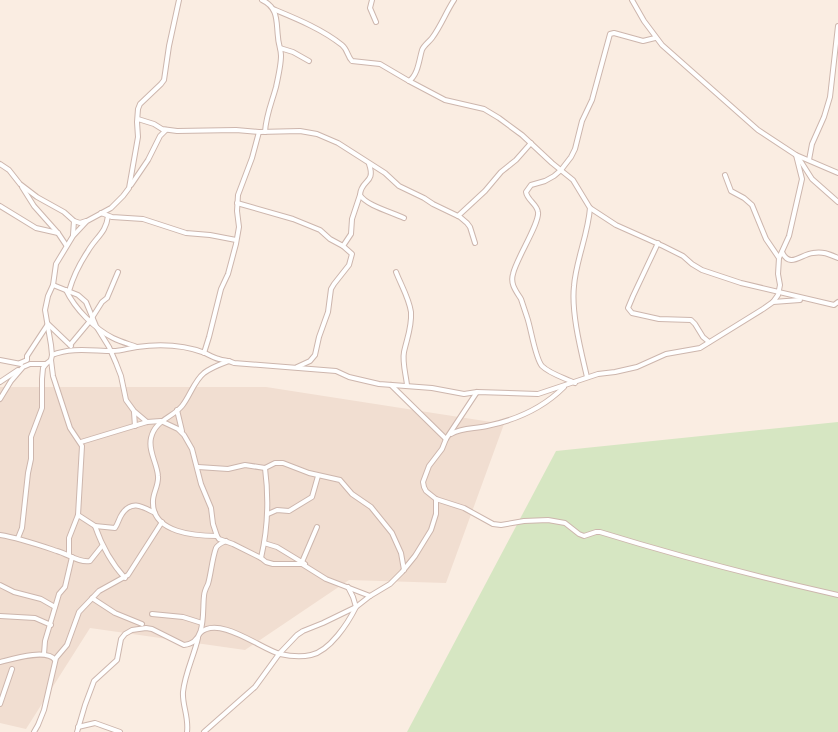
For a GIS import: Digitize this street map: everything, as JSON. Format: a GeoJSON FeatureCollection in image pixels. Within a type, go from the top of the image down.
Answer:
{"type":"FeatureCollection","features":[{"type":"Feature","properties":{"kind":"street"},"geometry":{"type":"LineString","coordinates":[[129,188],[138,137],[138,109],[140,104],[164,80],[169,46],[179,0]]}},
{"type":"Feature","properties":{"kind":"street"},"geometry":{"type":"LineString","coordinates":[[262,0],[273,9],[313,27],[338,42],[346,49],[348,56],[352,61],[380,64],[445,100],[484,109],[531,143],[547,159],[573,180],[590,208],[625,230],[683,256],[702,270],[741,283],[834,305],[838,309]]}},
{"type":"Feature","properties":{"kind":"street"},"geometry":{"type":"LineString","coordinates":[[372,0],[370,8],[376,22]]}},
{"type":"Feature","properties":{"kind":"street"},"geometry":{"type":"LineString","coordinates":[[409,81],[413,78],[419,65],[423,47],[436,33],[454,0]]}},
{"type":"Feature","properties":{"kind":"street"},"geometry":{"type":"LineString","coordinates":[[632,0],[655,38],[758,130],[796,155],[838,173]]}},
{"type":"Feature","properties":{"kind":"street"},"geometry":{"type":"LineString","coordinates":[[265,132],[267,115],[277,82],[281,55],[277,18],[273,9]]}},
{"type":"Feature","properties":{"kind":"street"},"geometry":{"type":"LineString","coordinates":[[809,160],[812,144],[824,117],[830,97],[838,26]]}},
{"type":"Feature","properties":{"kind":"street"},"geometry":{"type":"LineString","coordinates":[[575,383],[546,369],[540,363],[529,322],[514,288],[512,279],[516,264],[538,214],[537,210],[527,197],[526,190],[531,185],[548,180],[561,170],[571,157],[575,149],[582,122],[592,100],[610,34],[614,33],[643,41],[655,38]]}},
{"type":"Feature","properties":{"kind":"street"},"geometry":{"type":"LineString","coordinates":[[280,48],[293,52],[308,61]]}},
{"type":"Feature","properties":{"kind":"street"},"geometry":{"type":"LineString","coordinates":[[138,119],[149,122],[166,130],[236,130],[259,132],[300,131],[317,134],[338,143],[368,164],[385,173],[399,186],[458,216],[470,227],[475,243]]}},
{"type":"Feature","properties":{"kind":"street"},"geometry":{"type":"LineString","coordinates":[[20,184],[37,197],[64,212],[74,221],[80,223],[87,221],[111,208],[117,202],[129,188],[148,160],[160,136],[166,130]]}},
{"type":"Feature","properties":{"kind":"street"},"geometry":{"type":"LineString","coordinates":[[204,353],[221,289],[230,265],[239,227],[237,203],[259,132]]}},
{"type":"Feature","properties":{"kind":"street"},"geometry":{"type":"LineString","coordinates":[[458,216],[501,172],[516,160],[531,143]]}},
{"type":"Feature","properties":{"kind":"street"},"geometry":{"type":"LineString","coordinates":[[796,155],[812,179],[838,202]]}},
{"type":"Feature","properties":{"kind":"street"},"geometry":{"type":"LineString","coordinates":[[52,355],[60,351],[76,349],[111,351],[137,347],[170,346],[204,353],[220,360],[234,363],[336,371],[342,375],[363,381],[392,385],[432,388],[464,394],[477,392],[538,394],[575,383],[587,377],[633,368],[666,354],[697,349],[747,320],[773,302],[780,291],[778,274],[779,258],[788,236],[802,179],[796,155]]}},
{"type":"Feature","properties":{"kind":"street"},"geometry":{"type":"LineString","coordinates":[[0,164],[9,170],[34,206],[58,234],[66,246]]}},
{"type":"Feature","properties":{"kind":"street"},"geometry":{"type":"LineString","coordinates":[[343,246],[351,234],[352,219],[361,188],[371,176],[368,164]]}},
{"type":"Feature","properties":{"kind":"street"},"geometry":{"type":"LineString","coordinates":[[725,175],[731,191],[744,198],[752,206],[766,239],[779,258]]}},
{"type":"Feature","properties":{"kind":"street"},"geometry":{"type":"LineString","coordinates":[[360,195],[363,200],[404,218]]}},
{"type":"Feature","properties":{"kind":"street"},"geometry":{"type":"LineString","coordinates":[[237,203],[300,221],[320,230],[330,239],[351,252],[352,256],[348,268],[331,289],[328,312],[318,337],[315,355],[310,361],[295,368]]}},
{"type":"Feature","properties":{"kind":"street"},"geometry":{"type":"LineString","coordinates":[[0,206],[36,228],[58,234]]}},
{"type":"Feature","properties":{"kind":"street"},"geometry":{"type":"LineString","coordinates":[[587,377],[576,323],[574,287],[580,255],[589,222],[590,208]]}},
{"type":"Feature","properties":{"kind":"street"},"geometry":{"type":"LineString","coordinates":[[101,213],[108,216],[143,219],[186,234],[210,235],[236,240]]}},
{"type":"Feature","properties":{"kind":"street"},"geometry":{"type":"LineString","coordinates":[[68,290],[87,252],[106,227],[108,216]]}},
{"type":"Feature","properties":{"kind":"street"},"geometry":{"type":"LineString","coordinates":[[73,236],[74,221]]}},
{"type":"Feature","properties":{"kind":"street"},"geometry":{"type":"LineString","coordinates":[[44,654],[45,641],[59,594],[65,587],[71,556],[69,538],[78,515],[82,446],[81,442],[70,428],[55,381],[45,310],[48,296],[53,285],[54,267],[73,236],[87,221]]}},
{"type":"Feature","properties":{"kind":"street"},"geometry":{"type":"LineString","coordinates":[[658,244],[628,308],[632,313],[659,319],[691,320],[709,342]]}},
{"type":"Feature","properties":{"kind":"street"},"geometry":{"type":"LineString","coordinates":[[782,252],[788,259],[793,260],[812,253],[827,253],[838,258]]}},
{"type":"Feature","properties":{"kind":"street"},"geometry":{"type":"LineString","coordinates":[[70,345],[91,319],[102,302],[107,298],[118,272]]}},
{"type":"Feature","properties":{"kind":"street"},"geometry":{"type":"LineString","coordinates":[[396,272],[407,298],[411,313],[410,330],[404,352],[407,385]]}},
{"type":"Feature","properties":{"kind":"street"},"geometry":{"type":"LineString","coordinates":[[53,285],[78,295],[86,302],[91,319]]}},
{"type":"Feature","properties":{"kind":"street"},"geometry":{"type":"LineString","coordinates":[[68,290],[72,300],[91,319],[111,351],[121,376],[126,400],[134,412],[147,422]]}},
{"type":"Feature","properties":{"kind":"street"},"geometry":{"type":"LineString","coordinates":[[773,302],[806,299]]}},
{"type":"Feature","properties":{"kind":"street"},"geometry":{"type":"LineString","coordinates":[[834,305],[838,302]]}},
{"type":"Feature","properties":{"kind":"street"},"geometry":{"type":"LineString","coordinates":[[48,324],[76,349]]}},
{"type":"Feature","properties":{"kind":"street"},"geometry":{"type":"LineString","coordinates":[[20,363],[27,360],[27,356],[48,324]]}},
{"type":"Feature","properties":{"kind":"street"},"geometry":{"type":"LineString","coordinates":[[96,326],[113,338],[137,347]]}},
{"type":"Feature","properties":{"kind":"street"},"geometry":{"type":"LineString","coordinates":[[0,360],[26,365],[46,364]]}},
{"type":"Feature","properties":{"kind":"street"},"geometry":{"type":"LineString","coordinates":[[18,538],[22,528],[28,473],[32,459],[32,437],[42,408],[43,368],[51,360]]}},
{"type":"Feature","properties":{"kind":"street"},"geometry":{"type":"LineString","coordinates":[[230,361],[205,372],[177,410],[155,427],[150,444],[158,477],[152,503],[155,513],[162,522],[172,529],[185,534],[216,536],[219,539],[273,564],[288,563],[307,566]]}},
{"type":"Feature","properties":{"kind":"street"},"geometry":{"type":"LineString","coordinates":[[0,382],[26,365]]}},
{"type":"Feature","properties":{"kind":"street"},"geometry":{"type":"LineString","coordinates":[[0,399],[20,370]]}},
{"type":"Feature","properties":{"kind":"street"},"geometry":{"type":"LineString","coordinates":[[0,374],[5,379]]}},
{"type":"Feature","properties":{"kind":"street"},"geometry":{"type":"LineString","coordinates":[[392,385],[448,437]]}},
{"type":"Feature","properties":{"kind":"street"},"geometry":{"type":"LineString","coordinates":[[448,437],[461,429],[487,426],[520,416],[543,404],[566,386]]}},
{"type":"Feature","properties":{"kind":"street"},"geometry":{"type":"LineString","coordinates":[[477,392],[442,449],[429,466],[424,487],[426,491],[436,499],[464,508],[493,524],[512,524],[533,520],[557,521],[565,523],[584,536],[600,532],[683,556],[838,596]]}},
{"type":"Feature","properties":{"kind":"street"},"geometry":{"type":"LineString","coordinates":[[177,410],[182,431],[192,449],[198,467],[201,484],[211,508],[216,536]]}},
{"type":"Feature","properties":{"kind":"street"},"geometry":{"type":"LineString","coordinates":[[134,412],[135,426]]}},
{"type":"Feature","properties":{"kind":"street"},"geometry":{"type":"LineString","coordinates":[[81,442],[147,422],[161,421],[173,425],[182,431]]}},
{"type":"Feature","properties":{"kind":"street"},"geometry":{"type":"LineString","coordinates":[[198,467],[228,469],[245,465],[265,468],[275,463],[283,463],[318,476],[340,480],[352,494],[365,502],[376,512],[394,535],[401,553],[404,570]]}},
{"type":"Feature","properties":{"kind":"street"},"geometry":{"type":"LineString","coordinates":[[261,558],[268,514],[265,468]]}},
{"type":"Feature","properties":{"kind":"street"},"geometry":{"type":"LineString","coordinates":[[268,514],[277,510],[289,511],[312,497],[318,476]]}},
{"type":"Feature","properties":{"kind":"street"},"geometry":{"type":"LineString","coordinates":[[204,732],[255,687],[279,654],[303,631],[356,607],[370,596],[390,584],[404,570],[415,556],[431,530],[436,514],[436,499]]}},
{"type":"Feature","properties":{"kind":"street"},"geometry":{"type":"LineString","coordinates":[[78,515],[95,526],[115,528],[122,513],[128,507],[139,505],[155,513]]}},
{"type":"Feature","properties":{"kind":"street"},"geometry":{"type":"LineString","coordinates":[[34,732],[44,710],[55,660],[67,645],[80,612],[102,589],[125,578],[128,575],[162,522]]}},
{"type":"Feature","properties":{"kind":"street"},"geometry":{"type":"LineString","coordinates":[[95,526],[102,546],[118,571],[125,578]]}},
{"type":"Feature","properties":{"kind":"street"},"geometry":{"type":"LineString","coordinates":[[302,562],[317,527]]}},
{"type":"Feature","properties":{"kind":"street"},"geometry":{"type":"LineString","coordinates":[[0,535],[18,538],[25,542],[71,556],[81,561],[90,561],[102,546]]}},
{"type":"Feature","properties":{"kind":"street"},"geometry":{"type":"LineString","coordinates":[[187,732],[188,718],[183,694],[186,678],[202,623],[204,597],[216,548],[220,543],[226,541]]}},
{"type":"Feature","properties":{"kind":"street"},"geometry":{"type":"LineString","coordinates":[[264,543],[277,547],[326,579],[348,586],[370,596]]}},
{"type":"Feature","properties":{"kind":"street"},"geometry":{"type":"LineString","coordinates":[[0,585],[14,592],[41,599],[55,607]]}},
{"type":"Feature","properties":{"kind":"street"},"geometry":{"type":"LineString","coordinates":[[77,730],[94,681],[117,660],[121,639],[125,634],[132,630],[152,629],[184,645],[190,644],[208,628],[227,630],[279,654],[304,656],[311,655],[318,653],[331,642],[350,619],[356,607],[348,586]]}},
{"type":"Feature","properties":{"kind":"street"},"geometry":{"type":"LineString","coordinates":[[92,598],[115,613],[142,624]]}},
{"type":"Feature","properties":{"kind":"street"},"geometry":{"type":"LineString","coordinates":[[152,614],[183,617],[202,623]]}},
{"type":"Feature","properties":{"kind":"street"},"geometry":{"type":"LineString","coordinates":[[0,616],[36,618],[51,625]]}},
{"type":"Feature","properties":{"kind":"street"},"geometry":{"type":"LineString","coordinates":[[0,662],[19,657],[44,654],[52,656],[55,660]]}},
{"type":"Feature","properties":{"kind":"street"},"geometry":{"type":"LineString","coordinates":[[0,704],[12,669]]}},
{"type":"Feature","properties":{"kind":"street"},"geometry":{"type":"LineString","coordinates":[[77,730],[95,723],[120,732]]}},
{"type":"Feature","properties":{"kind":"shaded area"},"geometry":{"type":"Polygon","coordinates":[[[0,387],[266,387],[504,424],[446,583],[349,580],[245,650],[90,628],[26,729],[0,723],[0,387]]]}},
{"type":"Feature","properties":{"kind":"green space"},"geometry":{"type":"Polygon","coordinates":[[[838,422],[838,732],[407,732],[556,451],[838,422]]]}}]}
